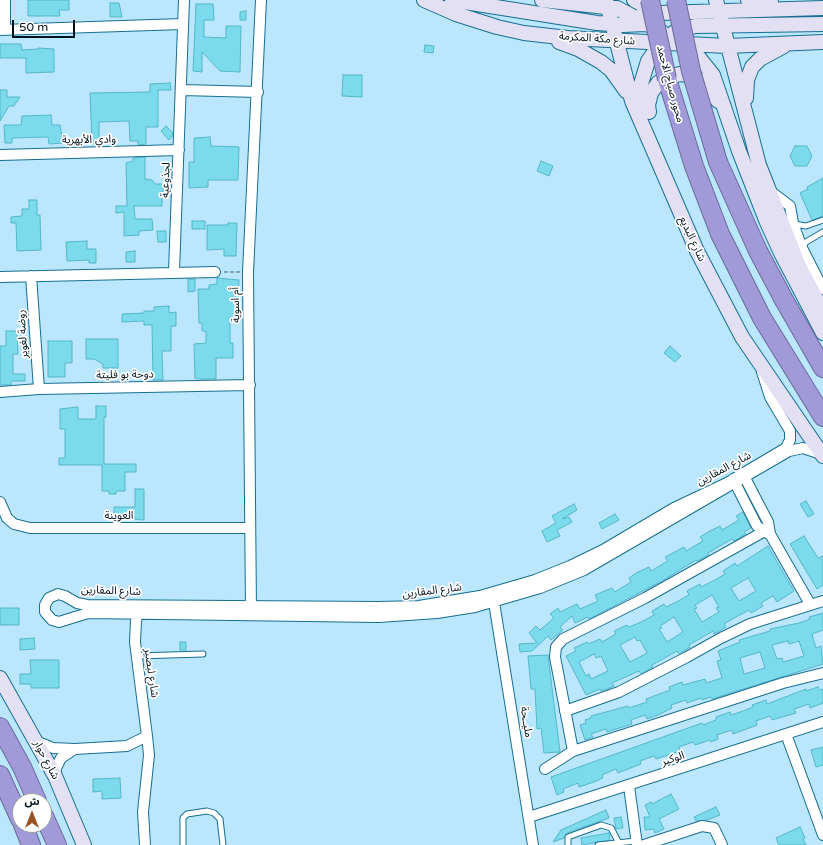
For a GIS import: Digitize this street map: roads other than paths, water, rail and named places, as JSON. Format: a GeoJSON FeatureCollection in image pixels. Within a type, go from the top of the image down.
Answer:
{"type":"FeatureCollection","features":[{"type":"Feature","properties":{"kind":"highway"},"geometry":{"type":"LineString","coordinates":[[666,8],[691,71],[718,162],[758,251],[823,368]]}},
{"type":"Feature","properties":{"kind":"highway","name":"محور صباح الاحمد"},"geometry":{"type":"LineString","coordinates":[[666,8],[668,79],[694,166],[720,234],[762,318],[823,417]]}},
{"type":"Feature","properties":{"kind":"highway"},"geometry":{"type":"LineString","coordinates":[[0,727],[22,767],[33,793]]}},
{"type":"Feature","properties":{"kind":"highway"},"geometry":{"type":"LineString","coordinates":[[0,775],[12,801]]}},
{"type":"Feature","properties":{"kind":"highway"},"geometry":{"type":"LineString","coordinates":[[27,833],[32,845]]}},
{"type":"Feature","properties":{"kind":"highway"},"geometry":{"type":"LineString","coordinates":[[52,833],[57,845]]}},
{"type":"Feature","properties":{"kind":"main road","name":"شارع مكة المكرمة"},"geometry":{"type":"LineString","coordinates":[[424,0],[456,14],[524,33],[617,41],[664,40],[682,44],[722,46],[823,42]]}},
{"type":"Feature","properties":{"kind":"main road"},"geometry":{"type":"LineString","coordinates":[[452,0],[612,24],[646,24],[666,8],[689,0]]}},
{"type":"Feature","properties":{"kind":"main road"},"geometry":{"type":"LineString","coordinates":[[542,0],[610,6],[666,8],[717,5],[823,8]]}},
{"type":"Feature","properties":{"kind":"main road"},"geometry":{"type":"LineString","coordinates":[[634,0],[666,8],[686,28],[722,46]]}},
{"type":"Feature","properties":{"kind":"main road"},"geometry":{"type":"LineString","coordinates":[[748,0],[759,2],[823,2]]}},
{"type":"Feature","properties":{"kind":"main road"},"geometry":{"type":"LineString","coordinates":[[717,5],[722,26],[722,46],[768,188],[799,266],[823,311]]}},
{"type":"Feature","properties":{"kind":"main road"},"geometry":{"type":"LineString","coordinates":[[610,6],[646,24],[664,40]]}},
{"type":"Feature","properties":{"kind":"main road","name":"شارع البديع"},"geometry":{"type":"LineString","coordinates":[[610,6],[612,24],[632,101],[697,251],[742,338],[822,455]]}},
{"type":"Feature","properties":{"kind":"main road"},"geometry":{"type":"LineString","coordinates":[[645,134],[641,100],[642,84],[648,61],[664,40],[686,28],[823,24]]}},
{"type":"Feature","properties":{"kind":"main road"},"geometry":{"type":"LineString","coordinates":[[524,33],[567,45],[601,62],[611,70],[632,101]]}},
{"type":"Feature","properties":{"kind":"main road"},"geometry":{"type":"LineString","coordinates":[[682,44],[706,65],[713,76],[739,151],[766,220],[781,253],[823,333]]}},
{"type":"Feature","properties":{"kind":"main road"},"geometry":{"type":"LineString","coordinates":[[748,125],[745,90],[752,67],[760,59],[788,44]]}},
{"type":"Feature","properties":{"kind":"main road"},"geometry":{"type":"LineString","coordinates":[[657,160],[648,104],[651,93],[658,83],[669,76],[681,74],[693,76],[704,83],[726,111]]}},
{"type":"Feature","properties":{"kind":"main road","name":"شارع حوار"},"geometry":{"type":"LineString","coordinates":[[0,678],[55,776],[84,845]]}},
{"type":"Feature","properties":{"kind":"street"},"geometry":{"type":"LineString","coordinates":[[4,0],[2,30],[183,24]]}},
{"type":"Feature","properties":{"kind":"street","name":"لجذوعية"},"geometry":{"type":"LineString","coordinates":[[174,272],[182,90],[184,0]]}},
{"type":"Feature","properties":{"kind":"street","name":"أم اسوية"},"geometry":{"type":"LineString","coordinates":[[251,610],[248,272],[258,92],[261,2]]}},
{"type":"Feature","properties":{"kind":"street"},"geometry":{"type":"LineString","coordinates":[[182,90],[258,92]]}},
{"type":"Feature","properties":{"kind":"street","name":"وادي الأبهرية"},"geometry":{"type":"LineString","coordinates":[[0,155],[179,150]]}},
{"type":"Feature","properties":{"kind":"street"},"geometry":{"type":"LineString","coordinates":[[768,188],[773,195],[790,206],[793,223],[802,248],[823,289]]}},
{"type":"Feature","properties":{"kind":"street"},"geometry":{"type":"LineString","coordinates":[[0,277],[215,272]]}},
{"type":"Feature","properties":{"kind":"street","name":"روضة لغوير"},"geometry":{"type":"LineString","coordinates":[[31,276],[39,390]]}},
{"type":"Feature","properties":{"kind":"street","name":"شارع المقارين"},"geometry":{"type":"LineString","coordinates":[[739,478],[782,451],[788,444],[791,436],[789,427],[770,397],[760,363]]}},
{"type":"Feature","properties":{"kind":"street","name":"دوحة بو فليتة"},"geometry":{"type":"LineString","coordinates":[[0,392],[250,385]]}},
{"type":"Feature","properties":{"kind":"street","name":"شارع المقارين"},"geometry":{"type":"LineString","coordinates":[[251,610],[144,605],[82,604],[58,594],[49,598],[45,608],[49,618],[59,622],[88,613],[137,614],[405,606],[493,598],[587,558],[674,508],[739,478],[793,449],[808,449],[822,455]]}},
{"type":"Feature","properties":{"kind":"street"},"geometry":{"type":"LineString","coordinates":[[739,478],[757,526],[766,533],[810,604]]}},
{"type":"Feature","properties":{"kind":"street","name":"العوينة"},"geometry":{"type":"LineString","coordinates":[[0,502],[7,518],[14,524],[30,528],[250,528]]}},
{"type":"Feature","properties":{"kind":"street"},"geometry":{"type":"LineString","coordinates":[[573,751],[555,657],[556,647],[563,639],[645,598],[766,533]]}},
{"type":"Feature","properties":{"kind":"street","name":"مليــحة"},"geometry":{"type":"LineString","coordinates":[[493,598],[533,845]]}},
{"type":"Feature","properties":{"kind":"street"},"geometry":{"type":"LineString","coordinates":[[565,711],[619,692],[750,624],[823,601]]}},
{"type":"Feature","properties":{"kind":"street"},"geometry":{"type":"LineString","coordinates":[[137,614],[144,605]]}},
{"type":"Feature","properties":{"kind":"street","name":"شارع لبصير"},"geometry":{"type":"LineString","coordinates":[[137,614],[135,629],[136,656],[149,755],[143,812],[145,845]]}},
{"type":"Feature","properties":{"kind":"street"},"geometry":{"type":"LineString","coordinates":[[545,769],[573,751],[783,683],[823,673]]}},
{"type":"Feature","properties":{"kind":"street","name":"الوكير"},"geometry":{"type":"LineString","coordinates":[[529,817],[629,786],[823,722]]}},
{"type":"Feature","properties":{"kind":"street"},"geometry":{"type":"LineString","coordinates":[[786,734],[823,835]]}},
{"type":"Feature","properties":{"kind":"street"},"geometry":{"type":"LineString","coordinates":[[36,741],[53,748],[75,749],[128,746],[147,736]]}},
{"type":"Feature","properties":{"kind":"street"},"geometry":{"type":"LineString","coordinates":[[55,776],[56,768],[61,758],[75,749]]}},
{"type":"Feature","properties":{"kind":"street"},"geometry":{"type":"LineString","coordinates":[[629,786],[639,844],[702,826],[708,826],[714,828],[722,845]]}},
{"type":"Feature","properties":{"kind":"lane"},"geometry":{"type":"LineString","coordinates":[[793,223],[806,226],[823,220]]}},
{"type":"Feature","properties":{"kind":"lane"},"geometry":{"type":"LineString","coordinates":[[802,248],[806,242],[823,232]]}},
{"type":"Feature","properties":{"kind":"lane"},"geometry":{"type":"LineString","coordinates":[[136,656],[203,654]]}},
{"type":"Feature","properties":{"kind":"lane"},"geometry":{"type":"LineString","coordinates":[[183,845],[183,818],[187,814],[207,810],[214,813],[220,819],[223,845]]}},
{"type":"Feature","properties":{"kind":"lane"},"geometry":{"type":"LineString","coordinates":[[568,845],[568,837],[601,825],[611,828],[619,843]]}},
{"type":"Feature","properties":{"kind":"lane"},"geometry":{"type":"LineString","coordinates":[[598,845],[619,843],[639,844]]}}]}
